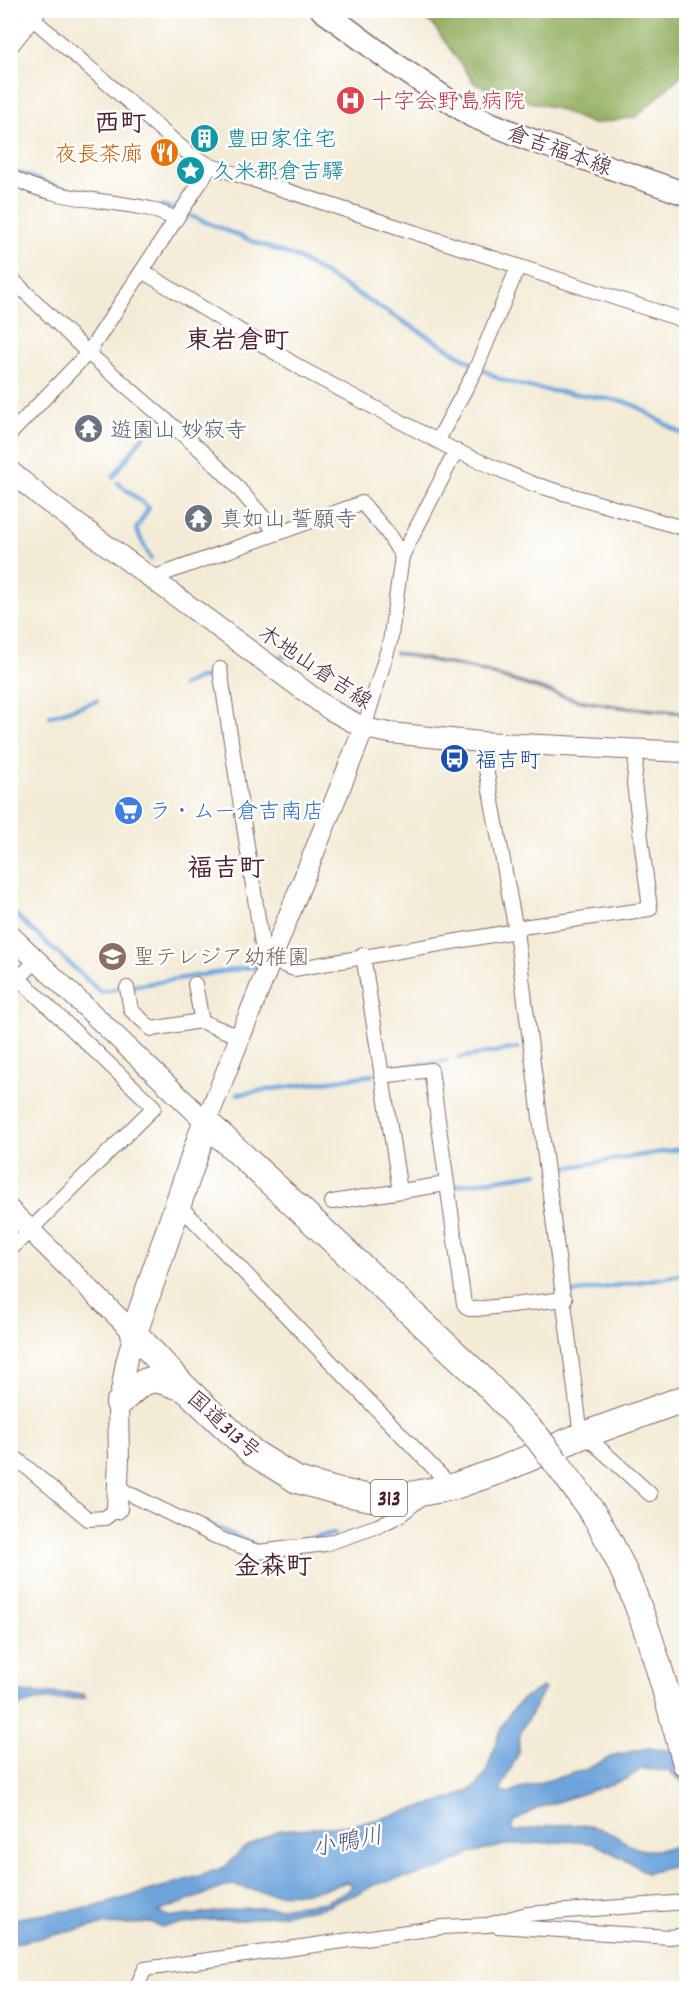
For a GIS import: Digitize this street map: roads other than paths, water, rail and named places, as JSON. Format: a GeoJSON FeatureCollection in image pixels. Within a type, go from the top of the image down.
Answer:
{"type":"FeatureCollection","features":[{"type":"Feature","properties":{"kind":"highway"},"geometry":{"type":"LineString","coordinates":[[134,1333],[206,1122],[479,1376],[537,1437],[556,1462],[602,1528],[623,1570],[646,1628],[687,1764]]}},
{"type":"Feature","properties":{"kind":"highway","name":"国道313号"},"geometry":{"type":"LineString","coordinates":[[134,1333],[186,1389],[252,1452],[297,1479],[336,1491],[371,1498],[399,1497],[452,1487],[687,1398]]}},
{"type":"Feature","properties":{"kind":"highway"},"geometry":{"type":"LineString","coordinates":[[119,1403],[145,1381],[157,1379],[186,1389]]}},
{"type":"Feature","properties":{"kind":"main road","name":"倉吉福本線"},"geometry":{"type":"LineString","coordinates":[[322,10],[392,62],[472,116],[531,140],[687,194]]}},
{"type":"Feature","properties":{"kind":"main road"},"geometry":{"type":"LineString","coordinates":[[10,42],[30,13]]}},
{"type":"Feature","properties":{"kind":"main road","name":"木地山倉吉線"},"geometry":{"type":"LineString","coordinates":[[10,471],[45,500],[329,709],[364,728],[390,733],[481,742],[687,752]]}},
{"type":"Feature","properties":{"kind":"main road"},"geometry":{"type":"LineString","coordinates":[[10,935],[206,1122],[364,728]]}},
{"type":"Feature","properties":{"kind":"main road"},"geometry":{"type":"LineString","coordinates":[[10,1210],[134,1333],[119,1403],[117,1509]]}},
{"type":"Feature","properties":{"kind":"street"},"geometry":{"type":"LineString","coordinates":[[30,13],[189,154],[211,166],[687,321]]}},
{"type":"Feature","properties":{"kind":"street"},"geometry":{"type":"LineString","coordinates":[[10,434],[88,353],[211,166]]}},
{"type":"Feature","properties":{"kind":"street"},"geometry":{"type":"LineString","coordinates":[[10,176],[69,195],[152,210],[176,219]]}},
{"type":"Feature","properties":{"kind":"street"},"geometry":{"type":"LineString","coordinates":[[438,440],[475,371],[518,267]]}},
{"type":"Feature","properties":{"kind":"street"},"geometry":{"type":"LineString","coordinates":[[142,271],[304,370],[456,451],[533,484],[687,529]]}},
{"type":"Feature","properties":{"kind":"street"},"geometry":{"type":"LineString","coordinates":[[10,276],[88,353],[203,452],[277,532]]}},
{"type":"Feature","properties":{"kind":"street"},"geometry":{"type":"LineString","coordinates":[[364,728],[390,642],[402,556],[456,451]]}},
{"type":"Feature","properties":{"kind":"street"},"geometry":{"type":"LineString","coordinates":[[152,578],[362,503],[387,532],[402,556]]}},
{"type":"Feature","properties":{"kind":"street"},"geometry":{"type":"LineString","coordinates":[[220,669],[263,951],[272,961],[294,969],[650,909],[634,783],[637,750]]}},
{"type":"Feature","properties":{"kind":"street"},"geometry":{"type":"LineString","coordinates":[[481,742],[515,930],[583,1436],[650,1494]]}},
{"type":"Feature","properties":{"kind":"street"},"geometry":{"type":"LineString","coordinates":[[363,956],[400,1191]]}},
{"type":"Feature","properties":{"kind":"street"},"geometry":{"type":"LineString","coordinates":[[10,1250],[154,1107],[13,978],[37,960]]}},
{"type":"Feature","properties":{"kind":"street"},"geometry":{"type":"LineString","coordinates":[[195,984],[202,1022]]}},
{"type":"Feature","properties":{"kind":"street"},"geometry":{"type":"LineString","coordinates":[[127,988],[131,1010],[152,1029],[202,1022],[240,1037]]}},
{"type":"Feature","properties":{"kind":"street"},"geometry":{"type":"LineString","coordinates":[[381,1076],[431,1070],[465,1304],[470,1309],[476,1309],[565,1299]]}},
{"type":"Feature","properties":{"kind":"street"},"geometry":{"type":"LineString","coordinates":[[332,1202],[446,1184]]}},
{"type":"Feature","properties":{"kind":"street"},"geometry":{"type":"LineString","coordinates":[[178,1204],[452,1487]]}},
{"type":"Feature","properties":{"kind":"street"},"geometry":{"type":"LineString","coordinates":[[10,1453],[88,1519],[105,1518],[117,1509]]}},
{"type":"Feature","properties":{"kind":"street"},"geometry":{"type":"LineString","coordinates":[[118,1488],[223,1540],[258,1552],[325,1544],[367,1530],[400,1515],[427,1493]]}},
{"type":"Feature","properties":{"kind":"street"},"geometry":{"type":"LineString","coordinates":[[488,1925],[526,1914],[687,1902]]}},
{"type":"Feature","properties":{"kind":"street"},"geometry":{"type":"LineString","coordinates":[[136,1989],[145,1969],[442,1927],[488,1925],[669,1937],[687,1935]]}},
{"type":"Feature","properties":{"kind":"water"},"geometry":{"type":"Polygon","coordinates":[[[395,652],[475,668],[577,699],[686,712],[686,714],[576,701],[474,670],[395,654],[395,652]]]}},
{"type":"Feature","properties":{"kind":"water","name":"小鴨川"},"geometry":{"type":"Polygon","coordinates":[[[542,1687],[545,1689],[522,1729],[518,1754],[500,1791],[509,1794],[521,1788],[585,1770],[615,1755],[649,1748],[686,1753],[686,1786],[669,1771],[641,1769],[627,1779],[538,1808],[515,1821],[511,1827],[514,1832],[545,1826],[577,1825],[598,1828],[642,1850],[686,1844],[686,1864],[646,1873],[595,1844],[578,1841],[505,1845],[469,1854],[441,1869],[373,1885],[359,1894],[345,1897],[329,1906],[317,1909],[243,1920],[213,1920],[162,1927],[151,1923],[101,1925],[11,1944],[11,1919],[94,1907],[196,1877],[225,1867],[244,1848],[280,1830],[343,1826],[372,1821],[456,1797],[477,1786],[486,1773],[498,1736],[507,1717],[520,1701],[542,1687]],[[347,1882],[316,1891],[283,1894],[230,1885],[158,1912],[172,1917],[326,1902],[353,1885],[347,1882]]]}},
{"type":"Feature","properties":{"kind":"water"},"geometry":{"type":"Polygon","coordinates":[[[11,1692],[83,1694],[86,1698],[37,1701],[19,1706],[11,1712],[11,1692]]]}},
{"type":"Feature","properties":{"kind":"waterway"},"geometry":{"type":"LineString","coordinates":[[19,173],[65,189]]}},
{"type":"Feature","properties":{"kind":"waterway"},"geometry":{"type":"LineString","coordinates":[[161,206],[174,209],[298,258],[497,378],[528,387],[632,404],[686,435]]}},
{"type":"Feature","properties":{"kind":"waterway"},"geometry":{"type":"LineString","coordinates":[[113,477],[155,420]]}},
{"type":"Feature","properties":{"kind":"waterway"},"geometry":{"type":"LineString","coordinates":[[118,483],[149,508],[136,529],[151,559]]}},
{"type":"Feature","properties":{"kind":"waterway"},"geometry":{"type":"LineString","coordinates":[[273,660],[296,652]]}},
{"type":"Feature","properties":{"kind":"waterway"},"geometry":{"type":"LineString","coordinates":[[182,686],[199,678],[219,678]]}},
{"type":"Feature","properties":{"kind":"waterway"},"geometry":{"type":"LineString","coordinates":[[50,716],[97,701]]}},
{"type":"Feature","properties":{"kind":"waterway"},"geometry":{"type":"LineString","coordinates":[[10,910],[101,992],[121,988]]}},
{"type":"Feature","properties":{"kind":"waterway"},"geometry":{"type":"LineString","coordinates":[[134,986],[257,966]]}},
{"type":"Feature","properties":{"kind":"waterway"},"geometry":{"type":"LineString","coordinates":[[459,1058],[518,1048]]}},
{"type":"Feature","properties":{"kind":"waterway"},"geometry":{"type":"LineString","coordinates":[[390,1068],[447,1061]]}},
{"type":"Feature","properties":{"kind":"waterway"},"geometry":{"type":"LineString","coordinates":[[238,1094],[372,1075]]}},
{"type":"Feature","properties":{"kind":"waterway"},"geometry":{"type":"LineString","coordinates":[[557,1169],[686,1148]]}},
{"type":"Feature","properties":{"kind":"waterway"},"geometry":{"type":"LineString","coordinates":[[453,1186],[538,1173]]}},
{"type":"Feature","properties":{"kind":"waterway"},"geometry":{"type":"LineString","coordinates":[[572,1293],[686,1274]]}},
{"type":"Feature","properties":{"kind":"waterway"},"geometry":{"type":"LineString","coordinates":[[203,1522],[255,1544]]}},
{"type":"Feature","properties":{"kind":"waterway"},"geometry":{"type":"LineString","coordinates":[[298,1541],[334,1534]]}},
{"type":"Feature","properties":{"kind":"place","name":"十字会野島病院"},"geometry":{"type":"Point","coordinates":[350,100]}},
{"type":"Feature","properties":{"kind":"place","name":"豊田家住宅"},"geometry":{"type":"Point","coordinates":[205,138]}},
{"type":"Feature","properties":{"kind":"place","name":"夜長茶廊"},"geometry":{"type":"Point","coordinates":[164,153]}},
{"type":"Feature","properties":{"kind":"place","name":"久米郡倉吉驛"},"geometry":{"type":"Point","coordinates":[191,170]}},
{"type":"Feature","properties":{"kind":"place","name":"遊園山 妙寂寺"},"geometry":{"type":"Point","coordinates":[89,429]}},
{"type":"Feature","properties":{"kind":"place","name":"真如山 誓願寺"},"geometry":{"type":"Point","coordinates":[199,518]}},
{"type":"Feature","properties":{"kind":"place","name":"福吉町"},"geometry":{"type":"Point","coordinates":[454,759]}},
{"type":"Feature","properties":{"kind":"place","name":"ラ・ムー倉吉南店"},"geometry":{"type":"Point","coordinates":[128,810]}},
{"type":"Feature","properties":{"kind":"place","name":"聖テレジア幼稚園"},"geometry":{"type":"Point","coordinates":[112,956]}},
{"type":"Feature","properties":{"kind":"district","name":"西町"},"geometry":{"type":"Point","coordinates":[120,122]}},
{"type":"Feature","properties":{"kind":"district","name":"東岩倉町"},"geometry":{"type":"Point","coordinates":[237,339]}},
{"type":"Feature","properties":{"kind":"district","name":"福吉町"},"geometry":{"type":"Point","coordinates":[226,867]}},
{"type":"Feature","properties":{"kind":"district","name":"金森町"},"geometry":{"type":"Point","coordinates":[273,1565]}}]}
